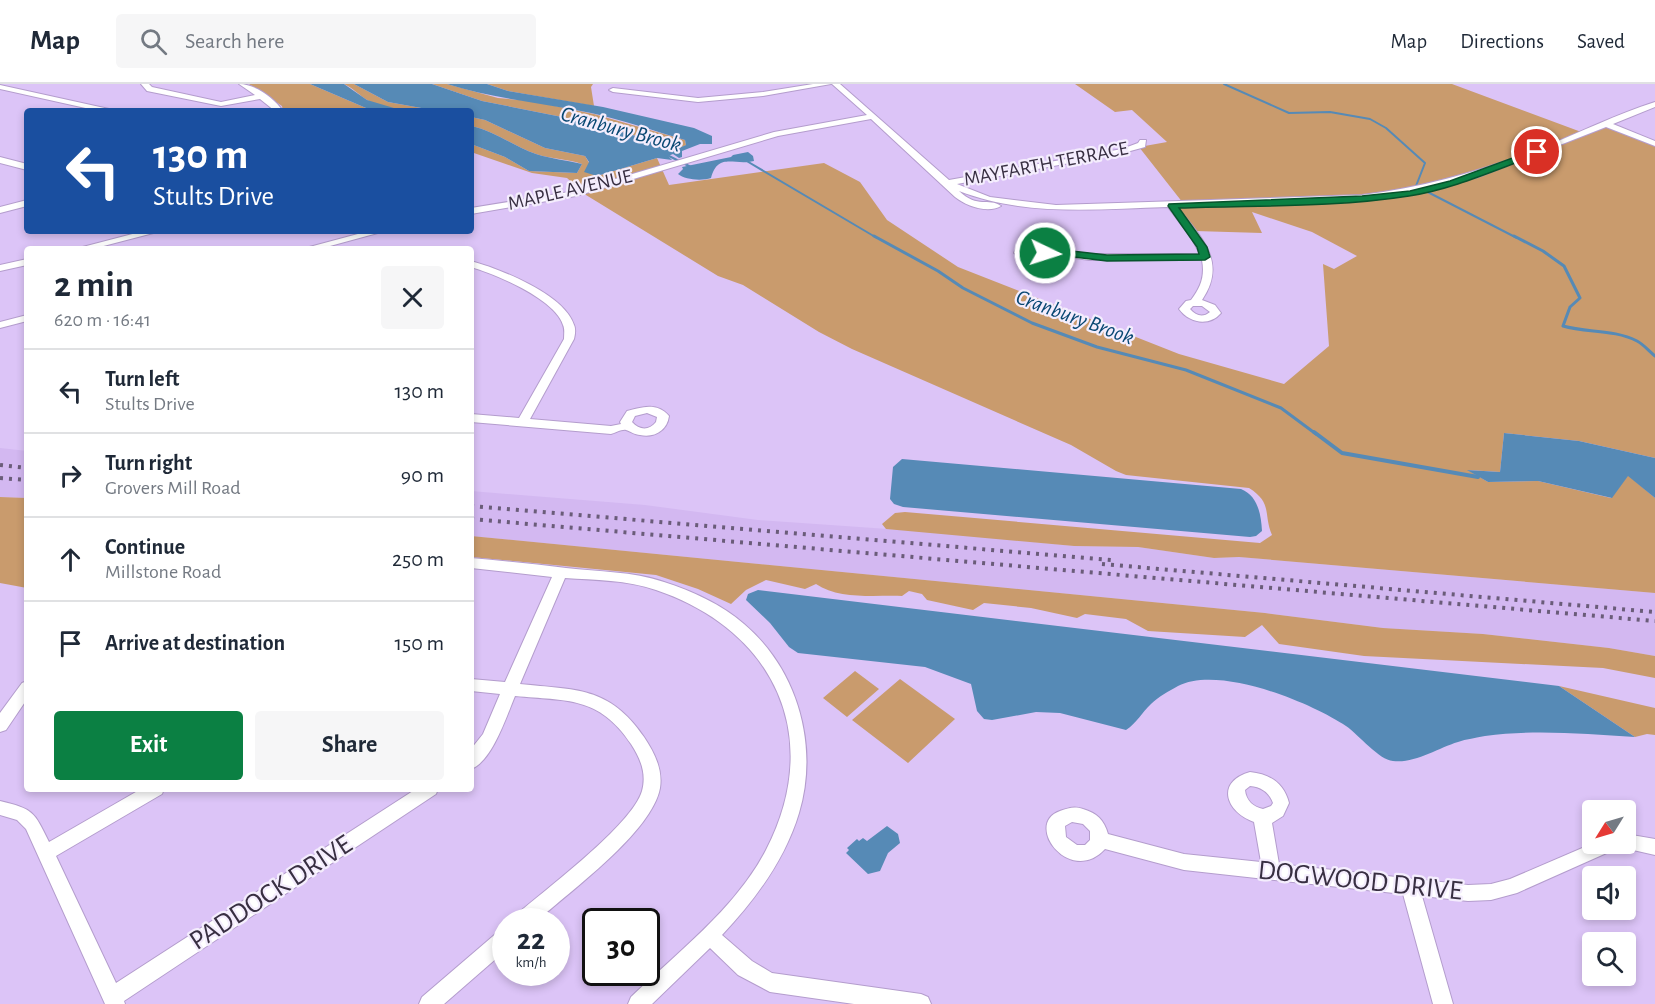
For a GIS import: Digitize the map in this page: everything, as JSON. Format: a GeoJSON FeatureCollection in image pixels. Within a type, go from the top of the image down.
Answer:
{"type":"FeatureCollection","features":[{"type":"Feature","properties":{"kind":"street"},"geometry":{"type":"LineString","coordinates":[[145,84],[150,89],[214,103],[229,104],[262,96]]}},
{"type":"Feature","properties":{"kind":"street"},"geometry":{"type":"LineString","coordinates":[[243,84],[277,108]]}},
{"type":"Feature","properties":{"kind":"street"},"geometry":{"type":"LineString","coordinates":[[613,90],[698,100],[763,94],[827,84]]}},
{"type":"Feature","properties":{"kind":"street"},"geometry":{"type":"LineString","coordinates":[[836,84],[947,183],[956,194],[974,206],[1021,205],[1056,208],[1172,206],[1362,198],[1410,193],[1484,172],[1655,104]]}},
{"type":"Feature","properties":{"kind":"street"},"geometry":{"type":"LineString","coordinates":[[0,87],[95,108]]}},
{"type":"Feature","properties":{"kind":"street","name":"MAPLE AVENUE"},"geometry":{"type":"LineString","coordinates":[[474,211],[569,195],[777,134],[871,117]]}},
{"type":"Feature","properties":{"kind":"street"},"geometry":{"type":"LineString","coordinates":[[1605,124],[1655,144]]}},
{"type":"Feature","properties":{"kind":"street","name":"MAYFARTH TERRACE"},"geometry":{"type":"LineString","coordinates":[[947,183],[1123,151],[1142,145],[1143,142]]}},
{"type":"Feature","properties":{"kind":"street"},"geometry":{"type":"LineString","coordinates":[[0,160],[24,166]]}},
{"type":"Feature","properties":{"kind":"street"},"geometry":{"type":"LineString","coordinates":[[0,210],[24,204]]}},
{"type":"Feature","properties":{"kind":"street"},"geometry":{"type":"LineString","coordinates":[[1172,206],[1202,247],[1209,267],[1208,279],[1195,302]]}},
{"type":"Feature","properties":{"kind":"street"},"geometry":{"type":"LineString","coordinates":[[91,246],[133,234]]}},
{"type":"Feature","properties":{"kind":"street"},"geometry":{"type":"LineString","coordinates":[[319,246],[368,234]]}},
{"type":"Feature","properties":{"kind":"street"},"geometry":{"type":"LineString","coordinates":[[1045,251],[1089,257],[1205,257]]}},
{"type":"Feature","properties":{"kind":"street"},"geometry":{"type":"LineString","coordinates":[[0,268],[24,262]]}},
{"type":"Feature","properties":{"kind":"street"},"geometry":{"type":"LineString","coordinates":[[474,265],[506,275],[523,285],[547,300],[569,324],[569,339],[522,423]]}},
{"type":"Feature","properties":{"kind":"street"},"geometry":{"type":"LineString","coordinates":[[0,325],[24,319]]}},
{"type":"Feature","properties":{"kind":"street"},"geometry":{"type":"LineString","coordinates":[[474,418],[611,430],[627,426]]}},
{"type":"Feature","properties":{"kind":"street"},"geometry":{"type":"LineString","coordinates":[[474,563],[641,581],[661,586],[707,604],[734,622],[761,648],[772,663],[789,696],[797,725],[799,776],[785,828],[761,873],[711,936],[638,1004]]}},
{"type":"Feature","properties":{"kind":"street"},"geometry":{"type":"LineString","coordinates":[[474,758],[486,744],[561,572]]}},
{"type":"Feature","properties":{"kind":"street"},"geometry":{"type":"LineString","coordinates":[[474,685],[583,697],[602,703],[643,746],[650,759],[652,774],[647,801],[634,821],[537,908]]}},
{"type":"Feature","properties":{"kind":"street"},"geometry":{"type":"LineString","coordinates":[[0,725],[24,691]]}},
{"type":"Feature","properties":{"kind":"street"},"geometry":{"type":"LineString","coordinates":[[45,853],[151,792]]}},
{"type":"Feature","properties":{"kind":"street","name":"PADDOCK DRIVE"},"geometry":{"type":"LineString","coordinates":[[113,1000],[425,792]]}},
{"type":"Feature","properties":{"kind":"street"},"geometry":{"type":"LineString","coordinates":[[0,808],[17,812],[28,819],[113,1000]]}},
{"type":"Feature","properties":{"kind":"street"},"geometry":{"type":"LineString","coordinates":[[1262,816],[1271,872]]}},
{"type":"Feature","properties":{"kind":"street","name":"DOGWOOD DRIVE"},"geometry":{"type":"LineString","coordinates":[[1100,840],[1177,861],[1468,893],[1502,890],[1587,854]]}},
{"type":"Feature","properties":{"kind":"street"},"geometry":{"type":"LineString","coordinates":[[1636,844],[1655,847]]}},
{"type":"Feature","properties":{"kind":"street"},"geometry":{"type":"LineString","coordinates":[[1410,887],[1443,1004]]}},
{"type":"Feature","properties":{"kind":"street"},"geometry":{"type":"LineString","coordinates":[[711,936],[745,968],[770,982],[921,1004]]}},
{"type":"Feature","properties":{"kind":"street"},"geometry":{"type":"LineString","coordinates":[[429,1004],[492,948]]}},
{"type":"Feature","properties":{"kind":"shaded area"},"geometry":{"type":"Polygon","coordinates":[[[249,84],[310,84],[366,108],[282,108],[249,84]]]}},
{"type":"Feature","properties":{"kind":"shaded area"},"geometry":{"type":"Polygon","coordinates":[[[344,84],[354,84],[388,102],[421,108],[384,107],[367,100],[344,84]]]}},
{"type":"Feature","properties":{"kind":"shaded area"},"geometry":{"type":"Polygon","coordinates":[[[432,84],[447,84],[498,98],[531,101],[594,114],[685,140],[686,145],[680,148],[582,121],[482,101],[432,84]]]}},
{"type":"Feature","properties":{"kind":"shaded area"},"geometry":{"type":"Polygon","coordinates":[[[487,84],[593,84],[591,87],[594,106],[508,91],[487,84]]]}},
{"type":"Feature","properties":{"kind":"shaded area"},"geometry":{"type":"Polygon","coordinates":[[[1075,84],[1452,84],[1584,133],[1604,124],[1655,145],[1655,458],[1579,441],[1504,433],[1500,472],[1468,470],[1488,482],[1538,481],[1611,498],[1628,475],[1655,498],[1655,593],[1239,557],[1214,558],[1138,547],[1074,546],[886,529],[882,524],[895,513],[905,512],[1260,543],[1272,535],[1264,504],[1257,493],[1249,488],[1126,475],[1116,471],[1071,445],[852,349],[819,332],[743,285],[718,276],[586,195],[567,178],[532,173],[474,153],[474,145],[505,157],[529,171],[577,173],[582,164],[528,151],[488,131],[474,127],[474,118],[485,120],[545,148],[585,156],[597,176],[657,158],[669,185],[824,163],[860,182],[887,220],[958,267],[1179,354],[1284,384],[1329,346],[1323,264],[1334,269],[1357,256],[1312,232],[1252,212],[1262,233],[1195,231],[1174,204],[1183,203],[1139,147],[1167,142],[1132,110],[1115,112],[1075,84]]]}},
{"type":"Feature","properties":{"kind":"shaded area"},"geometry":{"type":"Polygon","coordinates":[[[0,448],[24,451],[24,498],[0,497],[0,448]]]}},
{"type":"Feature","properties":{"kind":"shaded area"},"geometry":{"type":"Polygon","coordinates":[[[474,491],[645,505],[758,520],[931,532],[1074,546],[1138,547],[1214,558],[1239,557],[1655,593],[1655,656],[1609,648],[1483,634],[1383,628],[1265,613],[474,536],[474,491]]]}},
{"type":"Feature","properties":{"kind":"shaded area"},"geometry":{"type":"Polygon","coordinates":[[[0,497],[24,498],[24,587],[0,583],[0,497]]]}},
{"type":"Feature","properties":{"kind":"shaded area"},"geometry":{"type":"Polygon","coordinates":[[[474,536],[1265,613],[1383,628],[1483,634],[1609,648],[1655,656],[1655,678],[1603,668],[1364,656],[1279,644],[1262,625],[1245,637],[1148,631],[1126,619],[1085,614],[1077,618],[1031,608],[984,603],[973,610],[927,600],[922,594],[909,591],[902,596],[858,596],[835,592],[816,584],[805,589],[766,580],[746,590],[731,604],[698,589],[656,575],[474,557],[474,536]]]}},
{"type":"Feature","properties":{"kind":"shaded area"},"geometry":{"type":"Polygon","coordinates":[[[855,671],[879,689],[847,717],[823,698],[855,671]]]}},
{"type":"Feature","properties":{"kind":"shaded area"},"geometry":{"type":"Polygon","coordinates":[[[900,679],[955,719],[908,763],[852,720],[900,679]]]}},
{"type":"Feature","properties":{"kind":"shaded area"},"geometry":{"type":"Polygon","coordinates":[[[1559,686],[1655,708],[1655,735],[1635,737],[1559,686]]]}},
{"type":"Feature","properties":{"kind":"water"},"geometry":{"type":"Polygon","coordinates":[[[310,84],[344,84],[367,100],[394,108],[366,108],[310,84]]]}},
{"type":"Feature","properties":{"kind":"water"},"geometry":{"type":"Polygon","coordinates":[[[354,84],[432,84],[482,101],[582,121],[679,148],[686,145],[685,140],[627,122],[447,84],[487,84],[508,91],[603,107],[694,128],[712,136],[712,144],[700,144],[682,151],[682,157],[679,158],[673,154],[668,156],[672,160],[657,158],[597,176],[584,172],[589,162],[585,156],[545,148],[485,120],[474,118],[474,108],[421,108],[388,102],[354,84]]]}},
{"type":"Feature","properties":{"kind":"water"},"geometry":{"type":"Polygon","coordinates":[[[474,127],[488,131],[536,154],[582,164],[577,173],[529,171],[505,157],[474,145],[474,127]]]}},
{"type":"Feature","properties":{"kind":"water","name":"Cranbury Brook"},"geometry":{"type":"Polygon","coordinates":[[[748,152],[753,156],[754,161],[722,163],[714,170],[711,178],[685,178],[678,174],[683,169],[682,167],[748,152]]]}},
{"type":"Feature","properties":{"kind":"water"},"geometry":{"type":"Polygon","coordinates":[[[1504,433],[1579,441],[1655,458],[1655,498],[1628,476],[1612,498],[1538,481],[1488,482],[1467,470],[1500,472],[1504,433]]]}},
{"type":"Feature","properties":{"kind":"water"},"geometry":{"type":"Polygon","coordinates":[[[902,459],[1241,489],[1255,501],[1262,531],[1250,537],[903,507],[894,504],[890,499],[893,467],[902,459]]]}},
{"type":"Feature","properties":{"kind":"water"},"geometry":{"type":"Polygon","coordinates":[[[758,590],[1559,686],[1635,737],[1560,733],[1504,734],[1464,740],[1418,758],[1393,761],[1375,752],[1346,726],[1310,707],[1264,689],[1216,680],[1196,681],[1178,686],[1154,701],[1126,730],[1060,713],[1036,712],[992,720],[984,719],[977,711],[971,684],[925,667],[798,653],[789,647],[770,623],[746,600],[748,594],[758,590]]]}},
{"type":"Feature","properties":{"kind":"water"},"geometry":{"type":"Polygon","coordinates":[[[887,826],[898,834],[900,843],[888,853],[880,871],[868,874],[846,853],[849,850],[847,848],[857,839],[859,841],[863,838],[867,841],[887,826]]]}},
{"type":"Feature","properties":{"kind":"waterway"},"geometry":{"type":"LineString","coordinates":[[1224,84],[1289,113],[1330,112],[1370,119],[1386,128],[1425,163],[1416,186],[1517,238]]}},
{"type":"Feature","properties":{"kind":"waterway","name":"Cranbury Brook"},"geometry":{"type":"LineString","coordinates":[[665,154],[691,167]]}},
{"type":"Feature","properties":{"kind":"waterway","name":"Cranbury Brook"},"geometry":{"type":"LineString","coordinates":[[745,160],[877,238]]}},
{"type":"Feature","properties":{"kind":"waterway","name":"Cranbury Brook"},"geometry":{"type":"LineString","coordinates":[[874,236],[938,271],[963,288],[1032,323],[1097,347],[1186,370],[1281,408],[1316,434]]}},
{"type":"Feature","properties":{"kind":"waterway"},"geometry":{"type":"LineString","coordinates":[[1514,236],[1543,251],[1564,266],[1580,298],[1570,307],[1563,326],[1628,337],[1639,342],[1655,356]]}},
{"type":"Feature","properties":{"kind":"waterway","name":"Cranbury Brook"},"geometry":{"type":"LineString","coordinates":[[1314,432],[1342,453],[1478,477]]}},
{"type":"Feature","properties":{"kind":"railway"},"geometry":{"type":"LineString","coordinates":[[0,465],[24,468]]}},
{"type":"Feature","properties":{"kind":"railway"},"geometry":{"type":"LineString","coordinates":[[0,478],[24,480]]}},
{"type":"Feature","properties":{"kind":"railway"},"geometry":{"type":"LineString","coordinates":[[474,506],[1111,560]]}},
{"type":"Feature","properties":{"kind":"railway"},"geometry":{"type":"LineString","coordinates":[[474,519],[1655,621]]}},
{"type":"Feature","properties":{"kind":"railway"},"geometry":{"type":"LineString","coordinates":[[1102,564],[1655,612]]}},
{"type":"Feature","properties":{"kind":"route"},"geometry":{"type":"LineString","coordinates":[[1045,253],[1045,251],[1107,258],[1205,257],[1202,247],[1172,206],[1362,198],[1410,193],[1453,183],[1537,152]]}}]}
